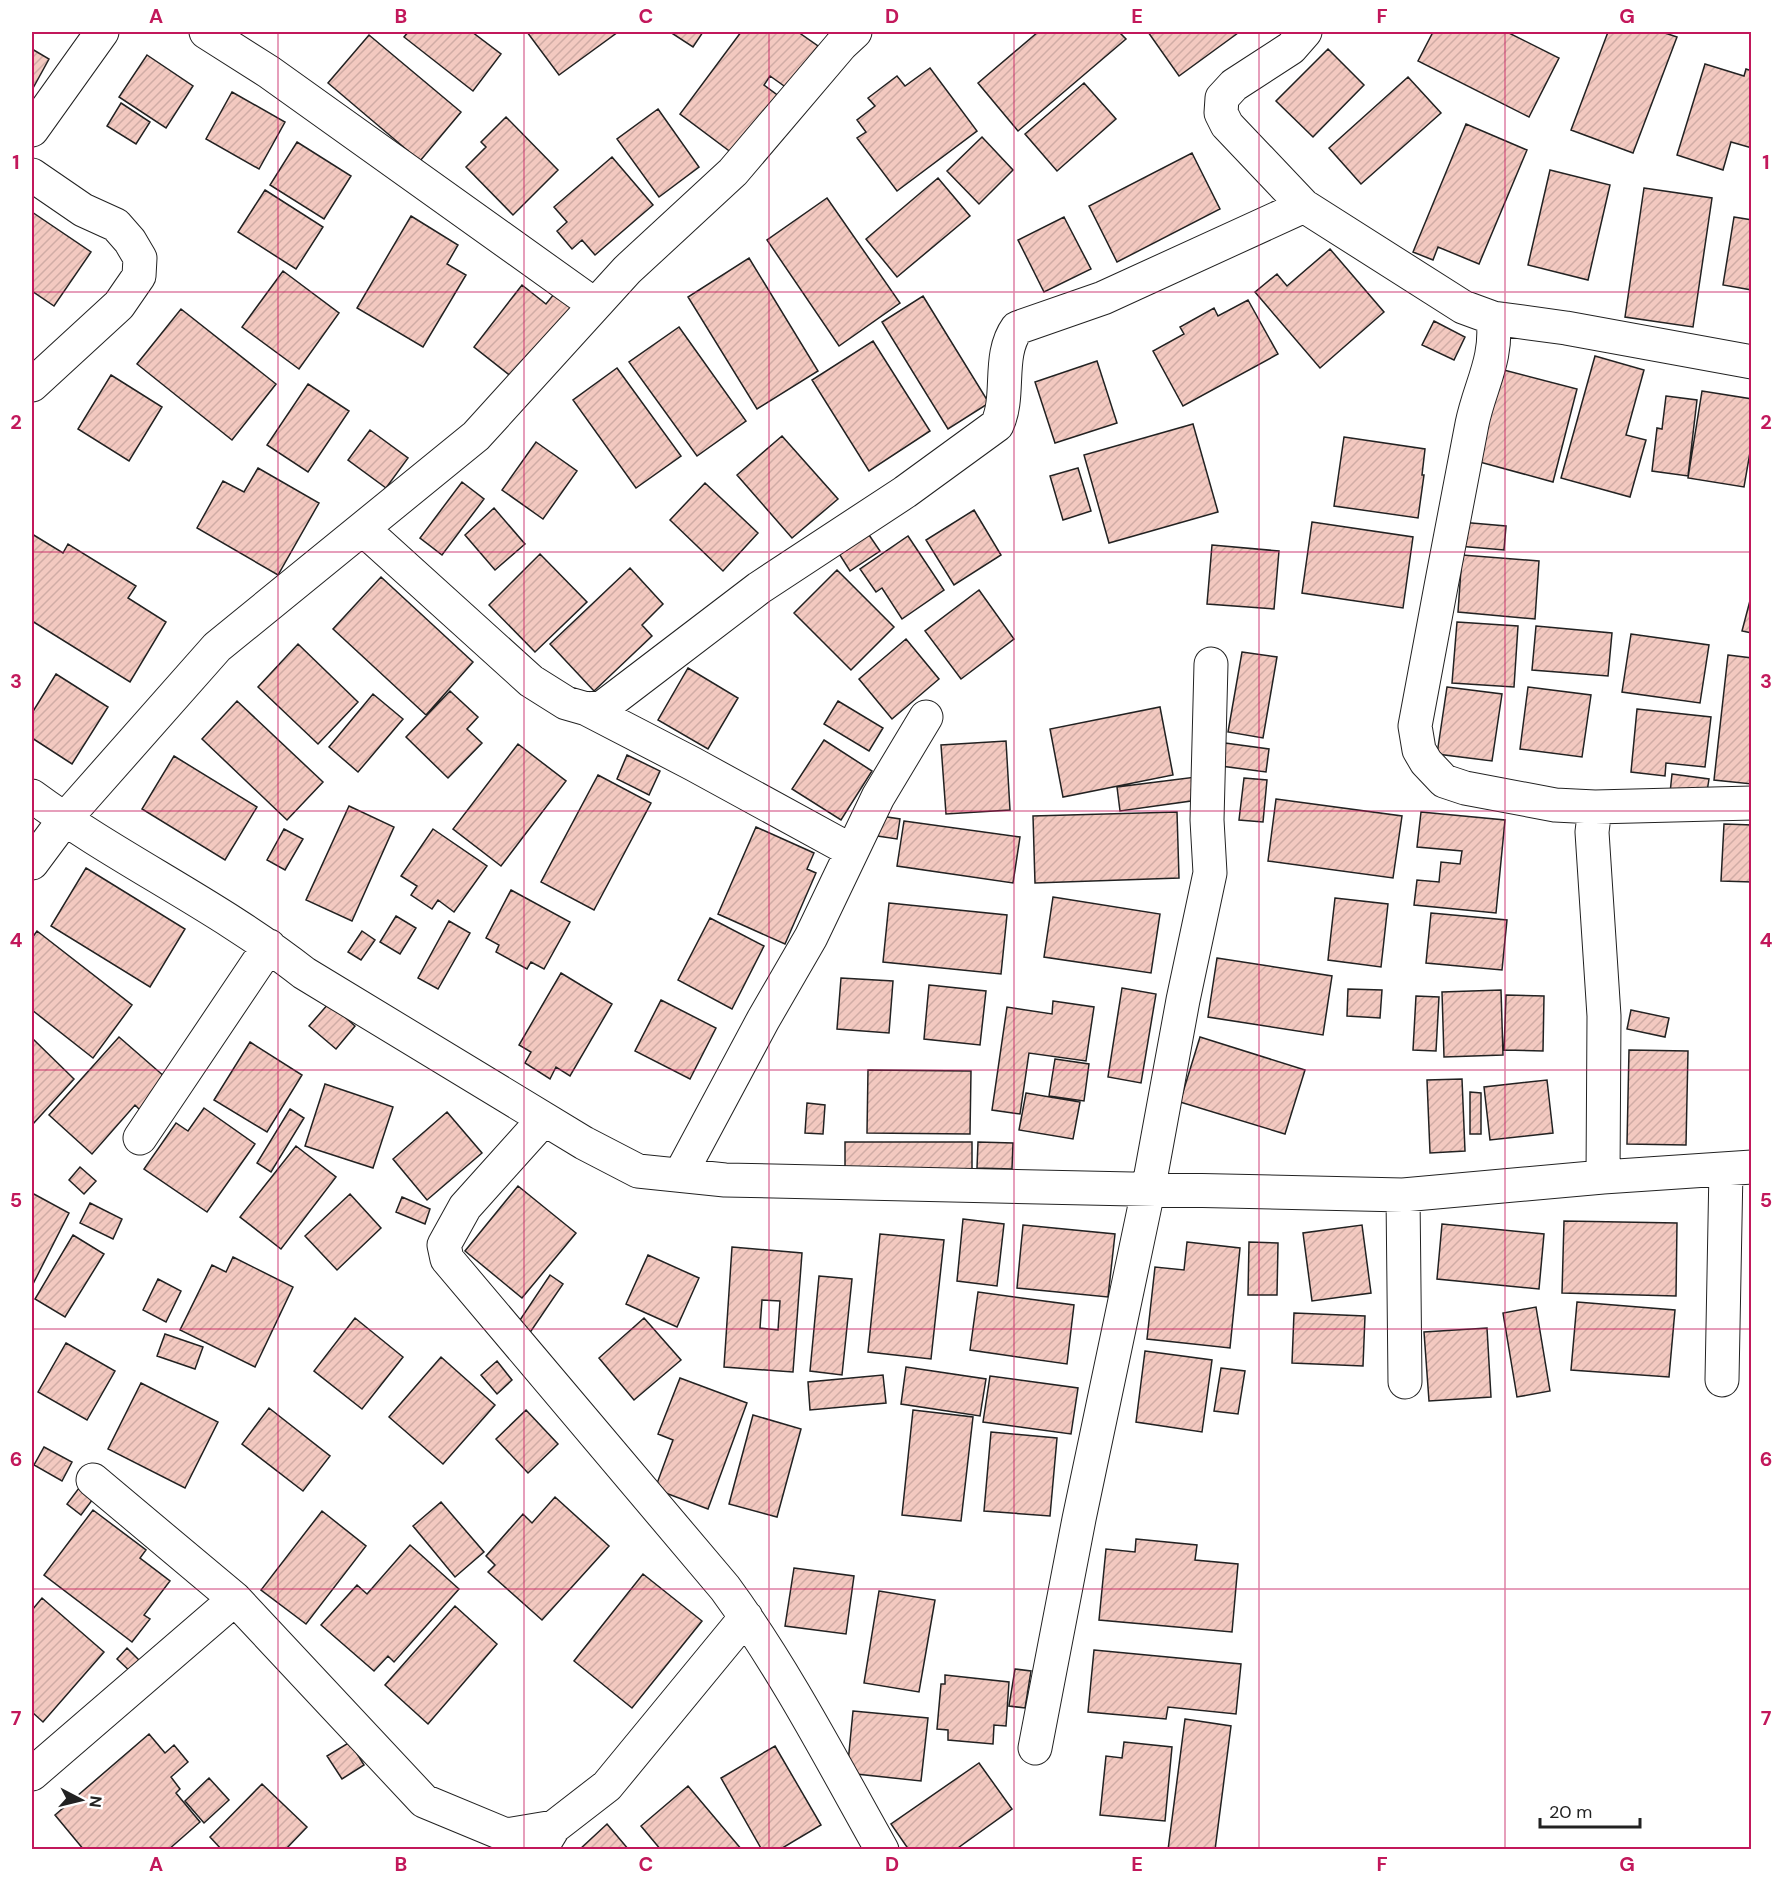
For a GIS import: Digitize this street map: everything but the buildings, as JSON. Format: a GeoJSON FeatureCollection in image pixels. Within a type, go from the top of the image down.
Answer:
{"type":"FeatureCollection","features":[{"type":"Feature","properties":{"kind":"street"},"geometry":{"type":"LineString","coordinates":[[32,130],[102,32]]}},
{"type":"Feature","properties":{"kind":"street"},"geometry":{"type":"LineString","coordinates":[[206,32],[270,72],[595,305]]}},
{"type":"Feature","properties":{"kind":"street"},"geometry":{"type":"LineString","coordinates":[[1305,32],[1291,48],[1234,85],[1222,98],[1221,105],[1227,125],[1304,206],[1463,307],[1493,318],[1566,328],[1752,362]]}},
{"type":"Feature","properties":{"kind":"street"},"geometry":{"type":"LineString","coordinates":[[32,863],[64,820],[217,646],[363,530],[476,436],[627,270],[733,172],[841,36]]}},
{"type":"Feature","properties":{"kind":"street"},"geometry":{"type":"LineString","coordinates":[[32,175],[83,210],[116,225],[130,241],[140,258],[139,276],[119,305],[32,384]]}},
{"type":"Feature","properties":{"kind":"street"},"geometry":{"type":"LineString","coordinates":[[587,709],[603,707],[615,699],[759,588],[905,492],[997,425],[1002,416],[1006,353],[1017,328],[1104,297],[1304,206]]}},
{"type":"Feature","properties":{"kind":"street"},"geometry":{"type":"LineString","coordinates":[[1493,318],[1495,337],[1492,357],[1474,414],[1415,726],[1419,750],[1426,762],[1444,781],[1465,788],[1555,805],[1595,807],[1752,803]]}},
{"type":"Feature","properties":{"kind":"street"},"geometry":{"type":"LineString","coordinates":[[363,530],[531,681],[566,703],[587,709],[852,851]]}},
{"type":"Feature","properties":{"kind":"street"},"geometry":{"type":"LineString","coordinates":[[1035,1748],[1210,873],[1207,820],[1211,664]]}},
{"type":"Feature","properties":{"kind":"street"},"geometry":{"type":"LineString","coordinates":[[680,1175],[763,1020],[812,937],[878,797],[926,717]]}},
{"type":"Feature","properties":{"kind":"street"},"geometry":{"type":"LineString","coordinates":[[32,796],[64,820],[269,946],[304,973],[584,1143],[638,1171],[725,1180],[1403,1195],[1603,1177],[1739,1168],[1722,1380]]}},
{"type":"Feature","properties":{"kind":"street"},"geometry":{"type":"LineString","coordinates":[[1595,807],[1592,832],[1604,1017],[1603,1177]]}},
{"type":"Feature","properties":{"kind":"street"},"geometry":{"type":"LineString","coordinates":[[140,1138],[269,946]]}},
{"type":"Feature","properties":{"kind":"street"},"geometry":{"type":"LineString","coordinates":[[544,1119],[465,1207],[444,1245],[447,1259],[725,1588],[746,1617],[786,1682],[882,1850]]}},
{"type":"Feature","properties":{"kind":"street"},"geometry":{"type":"LineString","coordinates":[[1403,1195],[1405,1382]]}},
{"type":"Feature","properties":{"kind":"street"},"geometry":{"type":"LineString","coordinates":[[93,1480],[235,1599],[424,1801],[510,1842],[548,1838],[607,1786],[746,1617]]}},
{"type":"Feature","properties":{"kind":"street"},"geometry":{"type":"LineString","coordinates":[[32,1774],[235,1599]]}}]}
